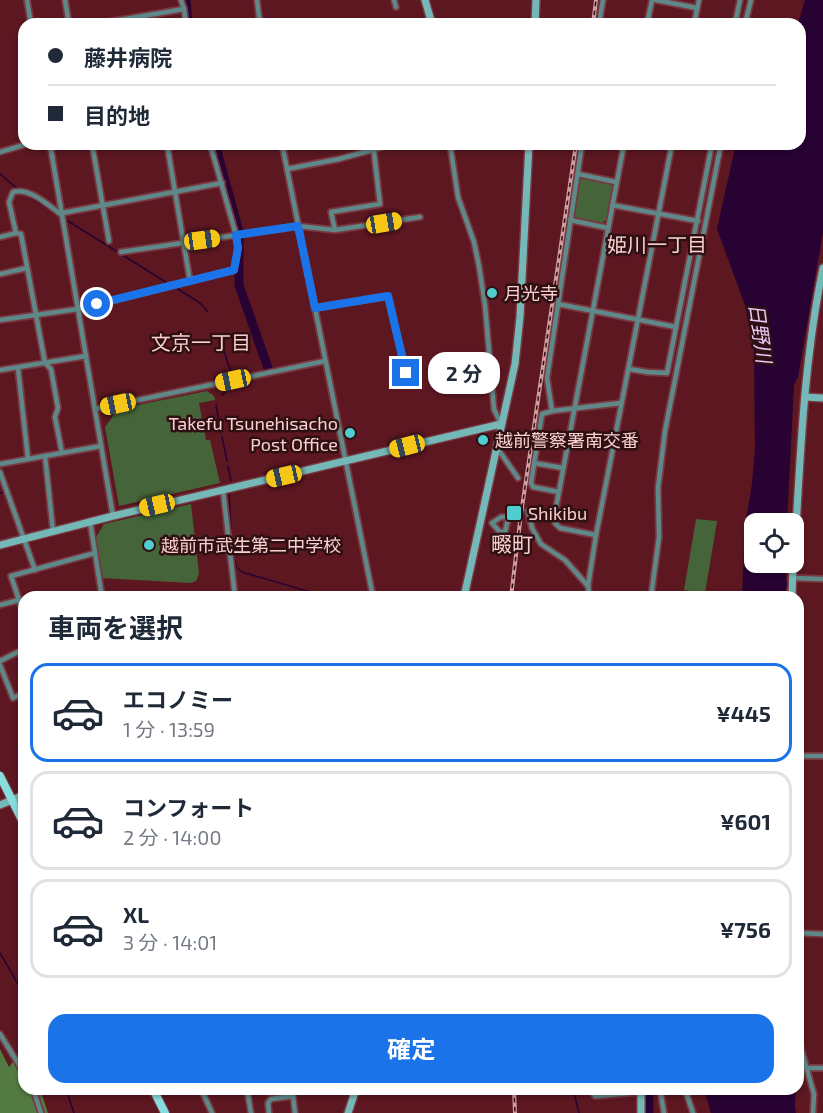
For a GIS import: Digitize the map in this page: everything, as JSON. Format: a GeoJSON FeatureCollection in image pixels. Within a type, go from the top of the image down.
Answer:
{"type":"FeatureCollection","features":[{"type":"Feature","properties":{"kind":"main road"},"geometry":{"type":"LineString","coordinates":[[0,776],[18,812]]}},
{"type":"Feature","properties":{"kind":"main road"},"geometry":{"type":"LineString","coordinates":[[156,1095],[165,1113]]}},
{"type":"Feature","properties":{"kind":"street"},"geometry":{"type":"LineString","coordinates":[[27,0],[30,18]]}},
{"type":"Feature","properties":{"kind":"street"},"geometry":{"type":"LineString","coordinates":[[65,0],[68,18]]}},
{"type":"Feature","properties":{"kind":"street"},"geometry":{"type":"LineString","coordinates":[[181,0],[185,18]]}},
{"type":"Feature","properties":{"kind":"street"},"geometry":{"type":"LineString","coordinates":[[257,0],[259,18]]}},
{"type":"Feature","properties":{"kind":"street"},"geometry":{"type":"LineString","coordinates":[[394,0],[396,7]]}},
{"type":"Feature","properties":{"kind":"street"},"geometry":{"type":"LineString","coordinates":[[425,0],[430,18]]}},
{"type":"Feature","properties":{"kind":"street"},"geometry":{"type":"LineString","coordinates":[[535,18],[536,0]]}},
{"type":"Feature","properties":{"kind":"street"},"geometry":{"type":"LineString","coordinates":[[600,18],[603,0]]}},
{"type":"Feature","properties":{"kind":"street"},"geometry":{"type":"LineString","coordinates":[[649,18],[654,0],[697,8]]}},
{"type":"Feature","properties":{"kind":"street"},"geometry":{"type":"LineString","coordinates":[[695,18],[699,0]]}},
{"type":"Feature","properties":{"kind":"street"},"geometry":{"type":"LineString","coordinates":[[736,18],[740,0]]}},
{"type":"Feature","properties":{"kind":"street"},"geometry":{"type":"LineString","coordinates":[[747,18],[751,0]]}},
{"type":"Feature","properties":{"kind":"street"},"geometry":{"type":"LineString","coordinates":[[134,18],[184,9]]}},
{"type":"Feature","properties":{"kind":"street"},"geometry":{"type":"LineString","coordinates":[[0,152],[18,147]]}},
{"type":"Feature","properties":{"kind":"street"},"geometry":{"type":"LineString","coordinates":[[51,150],[113,516]]}},
{"type":"Feature","properties":{"kind":"street"},"geometry":{"type":"LineString","coordinates":[[93,150],[109,241]]}},
{"type":"Feature","properties":{"kind":"street"},"geometry":{"type":"LineString","coordinates":[[168,150],[190,281]]}},
{"type":"Feature","properties":{"kind":"street"},"geometry":{"type":"LineString","coordinates":[[0,320],[36,313],[78,309],[234,270],[238,248],[236,235],[212,150]]}},
{"type":"Feature","properties":{"kind":"street"},"geometry":{"type":"LineString","coordinates":[[283,150],[372,591]]}},
{"type":"Feature","properties":{"kind":"street"},"geometry":{"type":"LineString","coordinates":[[287,169],[339,159],[365,150]]}},
{"type":"Feature","properties":{"kind":"street"},"geometry":{"type":"LineString","coordinates":[[335,231],[331,212],[380,204],[374,150]]}},
{"type":"Feature","properties":{"kind":"street"},"geometry":{"type":"LineString","coordinates":[[451,150],[462,211],[477,254],[485,305],[494,409],[501,424]]}},
{"type":"Feature","properties":{"kind":"street"},"geometry":{"type":"LineString","coordinates":[[465,591],[517,352],[529,150]]}},
{"type":"Feature","properties":{"kind":"street"},"geometry":{"type":"LineString","coordinates":[[552,411],[547,378],[581,150]]}},
{"type":"Feature","properties":{"kind":"street"},"geometry":{"type":"LineString","coordinates":[[596,535],[557,526],[555,513],[623,150]]}},
{"type":"Feature","properties":{"kind":"street"},"geometry":{"type":"LineString","coordinates":[[589,591],[596,535],[671,150]]}},
{"type":"Feature","properties":{"kind":"street"},"geometry":{"type":"LineString","coordinates":[[629,369],[667,373],[711,150]]}},
{"type":"Feature","properties":{"kind":"street"},"geometry":{"type":"LineString","coordinates":[[652,591],[659,537],[658,488],[665,432],[720,150]]}},
{"type":"Feature","properties":{"kind":"street"},"geometry":{"type":"LineString","coordinates":[[578,174],[616,182]]}},
{"type":"Feature","properties":{"kind":"street"},"geometry":{"type":"LineString","coordinates":[[16,233],[9,202],[13,192],[20,189],[62,214],[222,183]]}},
{"type":"Feature","properties":{"kind":"street"},"geometry":{"type":"LineString","coordinates":[[0,203],[9,202]]}},
{"type":"Feature","properties":{"kind":"street"},"geometry":{"type":"LineString","coordinates":[[612,205],[698,221]]}},
{"type":"Feature","properties":{"kind":"street"},"geometry":{"type":"LineString","coordinates":[[121,252],[298,226],[335,231],[420,217]]}},
{"type":"Feature","properties":{"kind":"street"},"geometry":{"type":"LineString","coordinates":[[570,220],[608,228]]}},
{"type":"Feature","properties":{"kind":"street"},"geometry":{"type":"LineString","coordinates":[[0,237],[21,234],[45,363],[51,369],[58,408],[55,417],[62,453]]}},
{"type":"Feature","properties":{"kind":"street"},"geometry":{"type":"LineString","coordinates":[[0,274],[27,268]]}},
{"type":"Feature","properties":{"kind":"street"},"geometry":{"type":"LineString","coordinates":[[797,513],[813,315],[823,268]]}},
{"type":"Feature","properties":{"kind":"street"},"geometry":{"type":"LineString","coordinates":[[315,308],[388,296],[406,373]]}},
{"type":"Feature","properties":{"kind":"street"},"geometry":{"type":"LineString","coordinates":[[558,304],[676,327]]}},
{"type":"Feature","properties":{"kind":"street"},"geometry":{"type":"LineString","coordinates":[[0,370],[86,356]]}},
{"type":"Feature","properties":{"kind":"street"},"geometry":{"type":"LineString","coordinates":[[95,409],[325,361]]}},
{"type":"Feature","properties":{"kind":"street"},"geometry":{"type":"LineString","coordinates":[[18,368],[28,459]]}},
{"type":"Feature","properties":{"kind":"street"},"geometry":{"type":"LineString","coordinates":[[805,398],[823,398]]}},
{"type":"Feature","properties":{"kind":"street"},"geometry":{"type":"LineString","coordinates":[[559,492],[533,487],[531,483],[542,414],[621,403]]}},
{"type":"Feature","properties":{"kind":"street"},"geometry":{"type":"LineString","coordinates":[[0,545],[90,521],[501,424]]}},
{"type":"Feature","properties":{"kind":"street"},"geometry":{"type":"LineString","coordinates":[[0,464],[101,446]]}},
{"type":"Feature","properties":{"kind":"street"},"geometry":{"type":"LineString","coordinates":[[496,451],[500,452],[518,478]]}},
{"type":"Feature","properties":{"kind":"street"},"geometry":{"type":"LineString","coordinates":[[45,456],[53,531]]}},
{"type":"Feature","properties":{"kind":"street"},"geometry":{"type":"LineString","coordinates":[[534,462],[563,468]]}},
{"type":"Feature","properties":{"kind":"street"},"geometry":{"type":"LineString","coordinates":[[0,471],[35,570]]}},
{"type":"Feature","properties":{"kind":"street"},"geometry":{"type":"LineString","coordinates":[[223,490],[234,591]]}},
{"type":"Feature","properties":{"kind":"street"},"geometry":{"type":"LineString","coordinates":[[2,498],[9,496]]}},
{"type":"Feature","properties":{"kind":"street"},"geometry":{"type":"LineString","coordinates":[[528,511],[532,528],[541,544],[565,560],[588,586]]}},
{"type":"Feature","properties":{"kind":"street"},"geometry":{"type":"LineString","coordinates":[[90,521],[101,591]]}},
{"type":"Feature","properties":{"kind":"street"},"geometry":{"type":"LineString","coordinates":[[481,522],[492,523]]}},
{"type":"Feature","properties":{"kind":"street"},"geometry":{"type":"LineString","coordinates":[[18,597],[11,576],[95,553]]}},
{"type":"Feature","properties":{"kind":"street"},"geometry":{"type":"LineString","coordinates":[[792,591],[793,573]]}},
{"type":"Feature","properties":{"kind":"street"},"geometry":{"type":"LineString","coordinates":[[792,578],[823,579]]}},
{"type":"Feature","properties":{"kind":"street"},"geometry":{"type":"LineString","coordinates":[[0,605],[18,600]]}},
{"type":"Feature","properties":{"kind":"street"},"geometry":{"type":"LineString","coordinates":[[18,652],[0,663],[13,698],[18,696]]}},
{"type":"Feature","properties":{"kind":"street"},"geometry":{"type":"LineString","coordinates":[[804,756],[823,756]]}},
{"type":"Feature","properties":{"kind":"street"},"geometry":{"type":"LineString","coordinates":[[0,805],[18,798]]}},
{"type":"Feature","properties":{"kind":"street"},"geometry":{"type":"LineString","coordinates":[[804,933],[823,934]]}},
{"type":"Feature","properties":{"kind":"street"},"geometry":{"type":"LineString","coordinates":[[0,1034],[18,1063]]}},
{"type":"Feature","properties":{"kind":"street"},"geometry":{"type":"LineString","coordinates":[[804,1060],[814,1095],[813,1113]]}},
{"type":"Feature","properties":{"kind":"street"},"geometry":{"type":"LineString","coordinates":[[806,1068],[823,1068]]}},
{"type":"Feature","properties":{"kind":"street"},"geometry":{"type":"LineString","coordinates":[[35,1095],[41,1113]]}},
{"type":"Feature","properties":{"kind":"street"},"geometry":{"type":"LineString","coordinates":[[204,1095],[213,1113]]}},
{"type":"Feature","properties":{"kind":"street"},"geometry":{"type":"LineString","coordinates":[[248,1095],[251,1113]]}},
{"type":"Feature","properties":{"kind":"street"},"geometry":{"type":"LineString","coordinates":[[348,1113],[354,1095]]}},
{"type":"Feature","properties":{"kind":"street"},"geometry":{"type":"LineString","coordinates":[[641,1095],[641,1113]]}},
{"type":"Feature","properties":{"kind":"street"},"geometry":{"type":"LineString","coordinates":[[661,1095],[664,1113]]}},
{"type":"Feature","properties":{"kind":"street"},"geometry":{"type":"LineString","coordinates":[[687,1095],[693,1113]]}},
{"type":"Feature","properties":{"kind":"street"},"geometry":{"type":"LineString","coordinates":[[269,1113],[268,1102],[271,1099],[293,1096],[295,1113]]}},
{"type":"Feature","properties":{"kind":"green space"},"geometry":{"type":"Polygon","coordinates":[[[579,179],[613,185],[607,219],[601,224],[573,216],[579,179]]]}},
{"type":"Feature","properties":{"kind":"green space"},"geometry":{"type":"Polygon","coordinates":[[[207,391],[214,396],[215,400],[199,403],[206,440],[210,440],[220,483],[119,506],[105,427],[118,409],[207,391]]]}},
{"type":"Feature","properties":{"kind":"green space","name":"越前市武生第二中学校"},"geometry":{"type":"Polygon","coordinates":[[[191,504],[199,574],[196,581],[191,583],[101,578],[96,537],[104,524],[191,504]]]}},
{"type":"Feature","properties":{"kind":"green space"},"geometry":{"type":"Polygon","coordinates":[[[696,519],[717,521],[705,591],[684,590],[696,519]]]}},
{"type":"Feature","properties":{"kind":"green space"},"geometry":{"type":"Polygon","coordinates":[[[0,1049],[9,1067],[18,1055],[18,1095],[42,1095],[48,1113],[0,1113],[0,1049]]]}},
{"type":"Feature","properties":{"kind":"water","name":"日野川"},"geometry":{"type":"Polygon","coordinates":[[[805,0],[823,0],[823,232],[798,377],[794,385],[788,513],[747,513],[755,449],[754,348],[745,305],[717,229],[735,150],[806,150],[806,18],[800,18],[805,0]]]}},
{"type":"Feature","properties":{"kind":"water"},"geometry":{"type":"Polygon","coordinates":[[[744,549],[744,573],[785,573],[785,591],[742,591],[744,549]]]}},
{"type":"Feature","properties":{"kind":"water"},"geometry":{"type":"Polygon","coordinates":[[[706,1095],[796,1095],[796,1113],[711,1113],[706,1095]]]}},
{"type":"Feature","properties":{"kind":"waterway"},"geometry":{"type":"LineString","coordinates":[[186,0],[188,18]]}},
{"type":"Feature","properties":{"kind":"waterway"},"geometry":{"type":"LineString","coordinates":[[217,150],[239,232],[239,285],[269,371]]}},
{"type":"Feature","properties":{"kind":"waterway"},"geometry":{"type":"LineString","coordinates":[[0,174],[19,190]]}},
{"type":"Feature","properties":{"kind":"waterway"},"geometry":{"type":"LineString","coordinates":[[25,194],[57,214]]}},
{"type":"Feature","properties":{"kind":"waterway"},"geometry":{"type":"LineString","coordinates":[[63,218],[169,284]]}},
{"type":"Feature","properties":{"kind":"waterway"},"geometry":{"type":"LineString","coordinates":[[173,286],[200,303],[208,312]]}},
{"type":"Feature","properties":{"kind":"waterway"},"geometry":{"type":"LineString","coordinates":[[218,334],[232,375]]}},
{"type":"Feature","properties":{"kind":"waterway"},"geometry":{"type":"LineString","coordinates":[[222,395],[234,383]]}},
{"type":"Feature","properties":{"kind":"waterway"},"geometry":{"type":"LineString","coordinates":[[216,405],[221,433]]}},
{"type":"Feature","properties":{"kind":"waterway"},"geometry":{"type":"LineString","coordinates":[[222,437],[227,461]]}},
{"type":"Feature","properties":{"kind":"waterway"},"geometry":{"type":"LineString","coordinates":[[228,466],[231,481]]}},
{"type":"Feature","properties":{"kind":"waterway"},"geometry":{"type":"LineString","coordinates":[[0,481],[4,492],[0,493]]}},
{"type":"Feature","properties":{"kind":"waterway"},"geometry":{"type":"LineString","coordinates":[[229,495],[232,548]]}},
{"type":"Feature","properties":{"kind":"waterway"},"geometry":{"type":"LineString","coordinates":[[233,553],[236,567],[242,572],[307,591]]}},
{"type":"Feature","properties":{"kind":"waterway"},"geometry":{"type":"LineString","coordinates":[[0,953],[18,984]]}},
{"type":"Feature","properties":{"kind":"waterway"},"geometry":{"type":"LineString","coordinates":[[68,1095],[74,1113]]}},
{"type":"Feature","properties":{"kind":"waterway"},"geometry":{"type":"LineString","coordinates":[[574,1095],[579,1113]]}},
{"type":"Feature","properties":{"kind":"waterway"},"geometry":{"type":"LineString","coordinates":[[649,1095],[649,1113]]}},
{"type":"Feature","properties":{"kind":"railway"},"geometry":{"type":"LineString","coordinates":[[594,18],[596,0]]}},
{"type":"Feature","properties":{"kind":"railway"},"geometry":{"type":"LineString","coordinates":[[512,591],[575,150]]}},
{"type":"Feature","properties":{"kind":"railway"},"geometry":{"type":"LineString","coordinates":[[514,1095],[515,1113]]}},
{"type":"Feature","properties":{"kind":"place","name":"月光寺"},"geometry":{"type":"Point","coordinates":[492,293]}},
{"type":"Feature","properties":{"kind":"place","name":"Takefu Tsunehisacho Post Office"},"geometry":{"type":"Point","coordinates":[350,433]}},
{"type":"Feature","properties":{"kind":"place","name":"越前警察署南交番"},"geometry":{"type":"Point","coordinates":[483,440]}},
{"type":"Feature","properties":{"kind":"place","name":"Shikibu"},"geometry":{"type":"Point","coordinates":[514,513]}},
{"type":"Feature","properties":{"kind":"place","name":"越前市武生第二中学校"},"geometry":{"type":"Point","coordinates":[149,545]}},
{"type":"Feature","properties":{"kind":"district","name":"姫川一丁目"},"geometry":{"type":"Point","coordinates":[657,244]}},
{"type":"Feature","properties":{"kind":"district","name":"文京一丁目"},"geometry":{"type":"Point","coordinates":[201,342]}},
{"type":"Feature","properties":{"kind":"district","name":"畷町"},"geometry":{"type":"Point","coordinates":[512,543]}},
{"type":"Feature","properties":{"kind":"route"},"geometry":{"type":"LineString","coordinates":[[97,304],[234,270],[238,248],[236,235],[298,226],[315,308],[373,297],[390,297],[406,373]]}}]}
